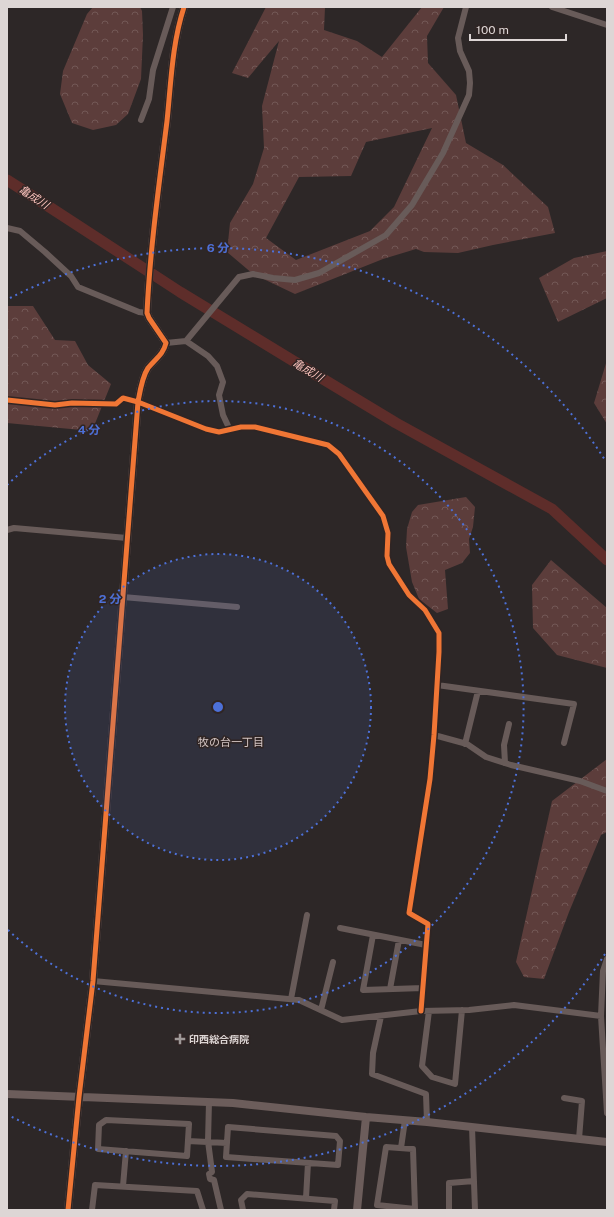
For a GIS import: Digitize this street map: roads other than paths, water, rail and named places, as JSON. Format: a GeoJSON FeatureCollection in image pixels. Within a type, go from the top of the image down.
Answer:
{"type":"FeatureCollection","features":[{"type":"Feature","properties":{"kind":"street"},"geometry":{"type":"LineString","coordinates":[[141,120],[148,99],[153,70],[173,7]]}},
{"type":"Feature","properties":{"kind":"street"},"geometry":{"type":"LineString","coordinates":[[68,1210],[79,1097],[93,981],[138,402],[147,370],[164,351],[166,342],[147,313],[148,290],[174,49],[184,7]]}},
{"type":"Feature","properties":{"kind":"street"},"geometry":{"type":"LineString","coordinates":[[186,341],[239,277],[253,274],[295,280],[318,273],[386,235],[412,205],[443,153],[469,95],[469,71],[460,51],[458,38],[466,7]]}},
{"type":"Feature","properties":{"kind":"street"},"geometry":{"type":"LineString","coordinates":[[552,7],[607,25]]}},
{"type":"Feature","properties":{"kind":"street"},"geometry":{"type":"LineString","coordinates":[[7,228],[20,232],[45,252],[71,276],[78,287],[139,312],[147,313]]}},
{"type":"Feature","properties":{"kind":"street"},"geometry":{"type":"LineString","coordinates":[[166,342],[186,341],[208,356],[217,366],[223,382],[219,395],[223,415],[230,430]]}},
{"type":"Feature","properties":{"kind":"street"},"geometry":{"type":"LineString","coordinates":[[7,400],[55,405],[72,403],[116,404],[123,398],[138,402],[206,430],[219,432],[241,427],[255,427],[328,445],[339,454],[383,516],[388,533],[387,556],[389,564],[409,595],[426,610],[439,633],[434,735],[430,779],[409,913],[428,924],[421,1011]]}},
{"type":"Feature","properties":{"kind":"street"},"geometry":{"type":"LineString","coordinates":[[7,530],[14,528],[127,538]]}},
{"type":"Feature","properties":{"kind":"street"},"geometry":{"type":"LineString","coordinates":[[123,597],[236,607]]}},
{"type":"Feature","properties":{"kind":"street"},"geometry":{"type":"LineString","coordinates":[[437,685],[574,704],[564,743]]}},
{"type":"Feature","properties":{"kind":"street"},"geometry":{"type":"LineString","coordinates":[[465,744],[478,691]]}},
{"type":"Feature","properties":{"kind":"street"},"geometry":{"type":"LineString","coordinates":[[505,763],[504,745],[509,724]]}},
{"type":"Feature","properties":{"kind":"street"},"geometry":{"type":"LineString","coordinates":[[434,735],[465,744],[486,757],[580,781],[607,791]]}},
{"type":"Feature","properties":{"kind":"street"},"geometry":{"type":"LineString","coordinates":[[291,999],[307,915]]}},
{"type":"Feature","properties":{"kind":"street"},"geometry":{"type":"LineString","coordinates":[[340,928],[426,945]]}},
{"type":"Feature","properties":{"kind":"street"},"geometry":{"type":"LineString","coordinates":[[373,934],[364,990],[423,988]]}},
{"type":"Feature","properties":{"kind":"street"},"geometry":{"type":"LineString","coordinates":[[390,989],[399,940]]}},
{"type":"Feature","properties":{"kind":"street"},"geometry":{"type":"LineString","coordinates":[[607,959],[603,971],[601,1016],[607,1113]]}},
{"type":"Feature","properties":{"kind":"street"},"geometry":{"type":"LineString","coordinates":[[321,1010],[333,962]]}},
{"type":"Feature","properties":{"kind":"street"},"geometry":{"type":"LineString","coordinates":[[93,981],[299,1000],[342,1020],[421,1011],[462,1010],[514,1005],[601,1016]]}},
{"type":"Feature","properties":{"kind":"street"},"geometry":{"type":"LineString","coordinates":[[428,1011],[422,1066],[432,1077],[455,1084],[462,1010]]}},
{"type":"Feature","properties":{"kind":"street"},"geometry":{"type":"LineString","coordinates":[[381,1016],[373,1053],[372,1074],[426,1094],[427,1122]]}},
{"type":"Feature","properties":{"kind":"street"},"geometry":{"type":"LineString","coordinates":[[7,1094],[233,1103],[427,1122],[607,1142]]}},
{"type":"Feature","properties":{"kind":"street"},"geometry":{"type":"LineString","coordinates":[[564,1098],[582,1101],[579,1139]]}},
{"type":"Feature","properties":{"kind":"street"},"geometry":{"type":"LineString","coordinates":[[209,1102],[208,1142],[212,1172],[215,1172],[217,1175],[216,1179],[214,1180],[221,1210]]}},
{"type":"Feature","properties":{"kind":"street"},"geometry":{"type":"LineString","coordinates":[[357,1210],[366,1117]]}},
{"type":"Feature","properties":{"kind":"street"},"geometry":{"type":"LineString","coordinates":[[106,1120],[189,1124],[187,1156],[126,1151],[98,1149],[100,1125],[106,1120]]}},
{"type":"Feature","properties":{"kind":"street"},"geometry":{"type":"LineString","coordinates":[[401,1148],[405,1120]]}},
{"type":"Feature","properties":{"kind":"street"},"geometry":{"type":"LineString","coordinates":[[228,1127],[336,1136],[340,1142],[338,1166],[226,1157],[227,1143],[228,1127]]}},
{"type":"Feature","properties":{"kind":"street"},"geometry":{"type":"LineString","coordinates":[[472,1127],[475,1210]]}},
{"type":"Feature","properties":{"kind":"street"},"geometry":{"type":"LineString","coordinates":[[188,1140],[227,1143]]}},
{"type":"Feature","properties":{"kind":"street"},"geometry":{"type":"LineString","coordinates":[[386,1147],[401,1148],[413,1149],[416,1209],[377,1205],[386,1147]]}},
{"type":"Feature","properties":{"kind":"street"},"geometry":{"type":"LineString","coordinates":[[123,1186],[126,1151]]}},
{"type":"Feature","properties":{"kind":"street"},"geometry":{"type":"LineString","coordinates":[[306,1198],[308,1163]]}},
{"type":"Feature","properties":{"kind":"street"},"geometry":{"type":"LineString","coordinates":[[449,1210],[449,1183],[474,1181]]}},
{"type":"Feature","properties":{"kind":"street"},"geometry":{"type":"LineString","coordinates":[[92,1210],[95,1185],[197,1191],[203,1210]]}},
{"type":"Feature","properties":{"kind":"street"},"geometry":{"type":"LineString","coordinates":[[243,1210],[241,1200],[247,1194],[335,1201],[334,1210]]}},
{"type":"Feature","properties":{"kind":"waterway","name":"亀成川"},"geometry":{"type":"LineString","coordinates":[[7,180],[180,292],[318,376],[396,423],[552,509],[607,560]]}},
{"type":"Feature","properties":{"kind":"place","name":"印西総合病院"},"geometry":{"type":"Point","coordinates":[180,1039]}},
{"type":"Feature","properties":{"kind":"district","name":"牧の台一丁目"},"geometry":{"type":"Point","coordinates":[231,742]}}]}
